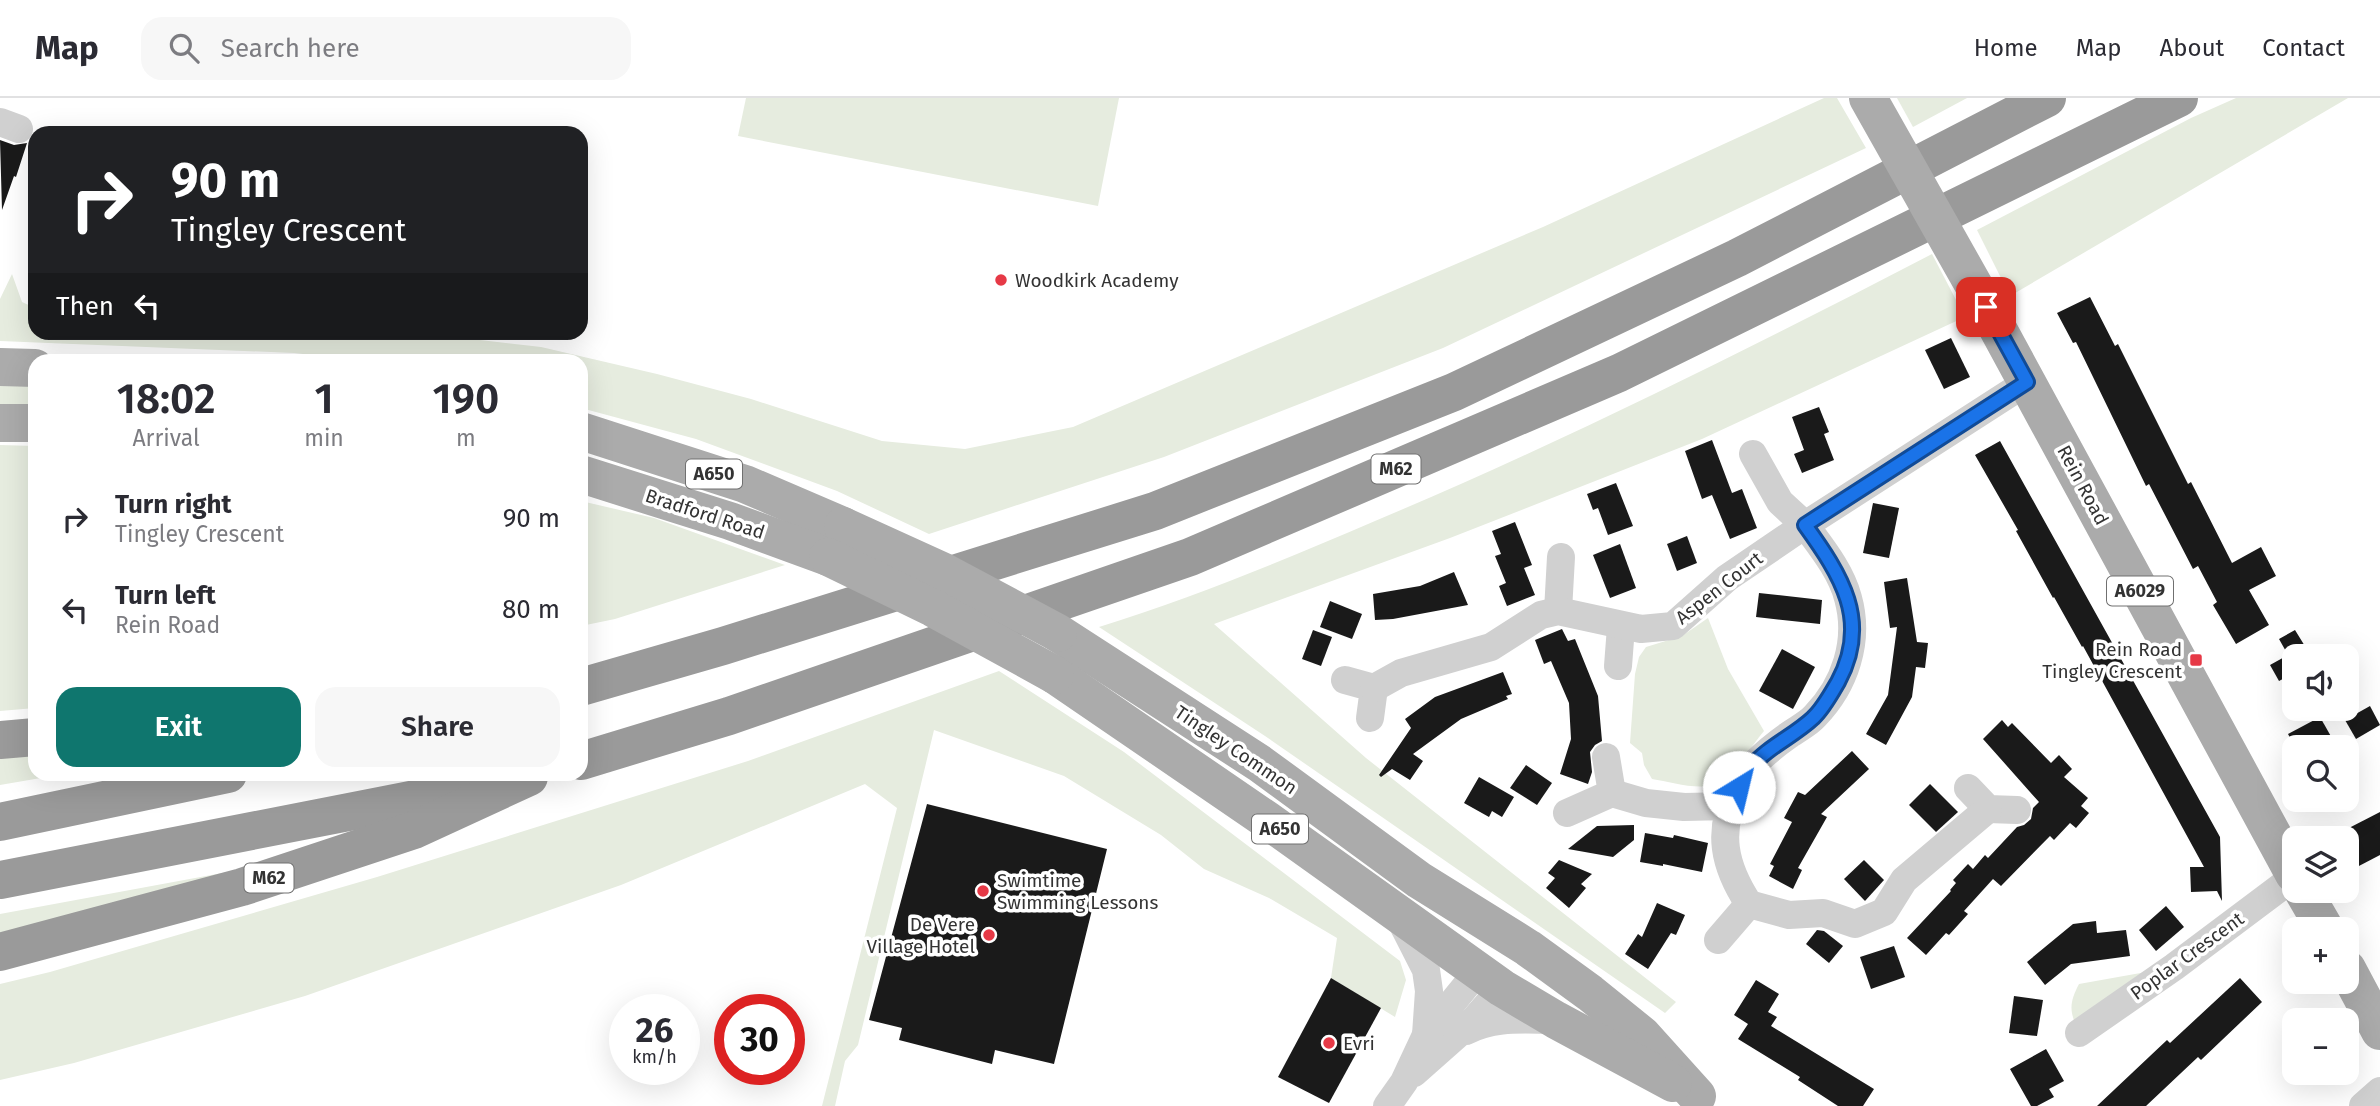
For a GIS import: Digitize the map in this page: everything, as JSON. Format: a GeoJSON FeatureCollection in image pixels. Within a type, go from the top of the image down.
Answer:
{"type":"FeatureCollection","features":[{"type":"Feature","properties":{"kind":"highway","name":"M62"},"geometry":{"type":"LineString","coordinates":[[588,685],[723,646],[1155,511],[1454,392],[1737,258],[2047,98]]}},
{"type":"Feature","properties":{"kind":"highway","name":"M62"},"geometry":{"type":"LineString","coordinates":[[588,759],[729,716],[1190,557],[1619,373],[2179,98]]}},
{"type":"Feature","properties":{"kind":"highway","name":"M62"},"geometry":{"type":"LineString","coordinates":[[588,667],[723,646]]}},
{"type":"Feature","properties":{"kind":"highway"},"geometry":{"type":"LineString","coordinates":[[0,740],[28,738]]}},
{"type":"Feature","properties":{"kind":"highway"},"geometry":{"type":"LineString","coordinates":[[0,822],[195,781]]}},
{"type":"Feature","properties":{"kind":"highway","name":"M62"},"geometry":{"type":"LineString","coordinates":[[0,880],[503,781]]}},
{"type":"Feature","properties":{"kind":"highway","name":"M62"},"geometry":{"type":"LineString","coordinates":[[0,952],[242,887],[401,835],[521,781]]}},
{"type":"Feature","properties":{"kind":"main road","name":"Rein Road"},"geometry":{"type":"LineString","coordinates":[[1868,98],[1986,307],[2282,854]]}},
{"type":"Feature","properties":{"kind":"main road"},"geometry":{"type":"LineString","coordinates":[[0,367],[28,368]]}},
{"type":"Feature","properties":{"kind":"main road"},"geometry":{"type":"LineString","coordinates":[[0,423],[28,423]]}},
{"type":"Feature","properties":{"kind":"main road","name":"Bradford Road"},"geometry":{"type":"LineString","coordinates":[[588,434],[745,484],[835,541]]}},
{"type":"Feature","properties":{"kind":"main road","name":"Bradford Road"},"geometry":{"type":"LineString","coordinates":[[588,476],[730,521],[835,541]]}},
{"type":"Feature","properties":{"kind":"main road","name":"Tingley Common"},"geometry":{"type":"LineString","coordinates":[[835,541],[942,571],[1058,633],[1259,763],[1419,880],[1501,968],[1556,1020],[1704,1101]]}},
{"type":"Feature","properties":{"kind":"main road","name":"Tingley Common"},"geometry":{"type":"LineString","coordinates":[[835,541],[933,608],[1055,675],[1268,820],[1396,913],[1501,968],[1590,993],[1642,1035],[1704,1101]]}},
{"type":"Feature","properties":{"kind":"main road"},"geometry":{"type":"LineString","coordinates":[[2359,992],[2380,1031]]}},
{"type":"Feature","properties":{"kind":"street","name":"Aspen Court"},"geometry":{"type":"LineString","coordinates":[[1558,611],[1621,627],[1641,629],[1673,626],[1727,578],[2027,382]]}},
{"type":"Feature","properties":{"kind":"street"},"geometry":{"type":"LineString","coordinates":[[1753,454],[1780,502],[1805,525],[1832,563],[1848,597],[1854,633],[1847,664],[1814,717],[1749,768],[1729,806],[1724,847],[1734,881],[1749,904],[1789,915],[1823,913],[1855,924],[1884,912],[1904,880],[1988,809],[2017,810]]}},
{"type":"Feature","properties":{"kind":"street"},"geometry":{"type":"LineString","coordinates":[[1345,680],[1374,688],[1401,673],[1491,647],[1542,615],[1558,611],[1561,556]]}},
{"type":"Feature","properties":{"kind":"street"},"geometry":{"type":"LineString","coordinates":[[1618,666],[1621,627]]}},
{"type":"Feature","properties":{"kind":"street"},"geometry":{"type":"LineString","coordinates":[[1370,718],[1374,688]]}},
{"type":"Feature","properties":{"kind":"street"},"geometry":{"type":"LineString","coordinates":[[1606,757],[1612,793]]}},
{"type":"Feature","properties":{"kind":"street"},"geometry":{"type":"LineString","coordinates":[[1968,788],[1988,809]]}},
{"type":"Feature","properties":{"kind":"street"},"geometry":{"type":"LineString","coordinates":[[1567,813],[1612,793],[1646,803],[1684,807],[1729,806]]}},
{"type":"Feature","properties":{"kind":"street","name":"Poplar Crescent"},"geometry":{"type":"LineString","coordinates":[[2079,1033],[2282,885]]}},
{"type":"Feature","properties":{"kind":"street"},"geometry":{"type":"LineString","coordinates":[[1718,940],[1749,904]]}},
{"type":"Feature","properties":{"kind":"street"},"geometry":{"type":"LineString","coordinates":[[1387,1106],[1404,1082],[1426,1035],[1429,991],[1426,970],[1396,913]]}},
{"type":"Feature","properties":{"kind":"street"},"geometry":{"type":"LineString","coordinates":[[1426,1035],[1501,968]]}},
{"type":"Feature","properties":{"kind":"street"},"geometry":{"type":"LineString","coordinates":[[1404,1082],[1475,1018],[1501,968]]}},
{"type":"Feature","properties":{"kind":"street"},"geometry":{"type":"LineString","coordinates":[[1454,1038],[1482,1023],[1501,1019],[1556,1020]]}},
{"type":"Feature","properties":{"kind":"street"},"geometry":{"type":"LineString","coordinates":[[2363,1106],[2380,1091]]}},
{"type":"Feature","properties":{"kind":"shaded area"},"geometry":{"type":"Polygon","coordinates":[[[746,98],[1119,98],[1098,206],[738,136],[746,98]]]}},
{"type":"Feature","properties":{"kind":"shaded area"},"geometry":{"type":"Polygon","coordinates":[[[1824,98],[1837,98],[1866,148],[1443,348],[1164,457],[929,534],[837,491],[696,439],[588,410],[588,358],[751,399],[882,441],[965,449],[1073,427],[1543,227],[1824,98]]]}},
{"type":"Feature","properties":{"kind":"shaded area"},"geometry":{"type":"Polygon","coordinates":[[[1897,98],[1967,98],[1913,127],[1897,98]]]}},
{"type":"Feature","properties":{"kind":"shaded area"},"geometry":{"type":"Polygon","coordinates":[[[2236,98],[2348,98],[2010,296],[1977,230],[2191,118],[2236,98]]]}},
{"type":"Feature","properties":{"kind":"shaded area"},"geometry":{"type":"Polygon","coordinates":[[[1932,254],[1965,317],[1702,439],[1450,538],[1214,624],[1366,758],[1676,1002],[1665,1013],[1265,736],[1099,627],[1238,578],[1516,459],[1794,325],[1932,254]]]}},
{"type":"Feature","properties":{"kind":"shaded area"},"geometry":{"type":"Polygon","coordinates":[[[12,274],[22,302],[28,305],[28,340],[481,340],[541,347],[571,354],[303,354],[0,341],[0,299],[12,274]]]}},
{"type":"Feature","properties":{"kind":"shaded area"},"geometry":{"type":"Polygon","coordinates":[[[0,379],[28,379],[28,409],[0,410],[0,379]]]}},
{"type":"Feature","properties":{"kind":"shaded area"},"geometry":{"type":"Polygon","coordinates":[[[0,445],[28,446],[28,709],[0,711],[0,445]]]}},
{"type":"Feature","properties":{"kind":"shaded area"},"geometry":{"type":"Polygon","coordinates":[[[588,503],[654,518],[785,565],[615,619],[588,625],[588,503]]]}},
{"type":"Feature","properties":{"kind":"shaded area"},"geometry":{"type":"Polygon","coordinates":[[[1708,618],[1728,669],[1764,731],[1736,768],[1717,784],[1693,786],[1652,779],[1644,765],[1642,753],[1630,743],[1635,674],[1639,657],[1646,647],[1682,636],[1708,618]]]}},
{"type":"Feature","properties":{"kind":"shaded area"},"geometry":{"type":"Polygon","coordinates":[[[999,671],[1124,752],[1400,961],[1406,980],[1395,1017],[1331,978],[1337,938],[1269,898],[1204,869],[1161,835],[1064,776],[934,730],[858,1045],[845,1061],[835,1106],[822,1106],[897,808],[865,784],[621,885],[305,996],[74,1063],[0,1080],[0,984],[50,972],[377,877],[748,761],[999,671]]]}},
{"type":"Feature","properties":{"kind":"shaded area"},"geometry":{"type":"Polygon","coordinates":[[[28,754],[28,780],[0,785],[0,756],[28,754]]]}},
{"type":"Feature","properties":{"kind":"shaded area"},"geometry":{"type":"Polygon","coordinates":[[[233,871],[0,938],[0,914],[233,871]]]}},
{"type":"Feature","properties":{"kind":"shaded area"},"geometry":{"type":"Polygon","coordinates":[[[2174,967],[2079,1033],[2072,1009],[2079,984],[2174,967]]]}},
{"type":"Feature","properties":{"kind":"building"},"geometry":{"type":"Polygon","coordinates":[[[0,140],[14,145],[27,143],[2,210],[0,140]]]}},
{"type":"Feature","properties":{"kind":"building"},"geometry":{"type":"Polygon","coordinates":[[[2090,297],[2115,346],[2118,344],[2188,484],[2191,482],[2232,563],[2261,547],[2276,576],[2249,590],[2269,625],[2236,644],[2213,605],[2217,602],[2198,566],[2193,569],[2149,484],[2146,486],[2076,342],[2073,343],[2057,313],[2090,297]]]}},
{"type":"Feature","properties":{"kind":"building"},"geometry":{"type":"Polygon","coordinates":[[[1951,338],[1970,377],[1944,389],[1925,350],[1951,338]]]}},
{"type":"Feature","properties":{"kind":"building"},"geometry":{"type":"Polygon","coordinates":[[[1819,407],[1829,432],[1824,434],[1834,460],[1802,473],[1794,454],[1804,450],[1792,417],[1819,407]]]}},
{"type":"Feature","properties":{"kind":"building"},"geometry":{"type":"Polygon","coordinates":[[[1712,440],[1732,493],[1742,489],[1757,528],[1730,539],[1712,495],[1702,499],[1685,451],[1712,440]]]}},
{"type":"Feature","properties":{"kind":"building"},"geometry":{"type":"Polygon","coordinates":[[[2000,441],[2220,837],[2222,901],[2217,891],[2191,892],[2190,867],[2204,867],[1975,455],[2000,441]]]}},
{"type":"Feature","properties":{"kind":"building"},"geometry":{"type":"Polygon","coordinates":[[[1616,483],[1633,526],[1608,535],[1598,508],[1593,510],[1587,494],[1616,483]]]}},
{"type":"Feature","properties":{"kind":"building"},"geometry":{"type":"Polygon","coordinates":[[[1873,503],[1899,508],[1889,558],[1863,553],[1873,503]]]}},
{"type":"Feature","properties":{"kind":"building"},"geometry":{"type":"Polygon","coordinates":[[[1515,522],[1532,565],[1524,568],[1535,595],[1507,606],[1499,586],[1506,583],[1495,556],[1501,554],[1492,531],[1515,522]]]}},
{"type":"Feature","properties":{"kind":"building"},"geometry":{"type":"Polygon","coordinates":[[[1687,536],[1697,563],[1677,571],[1667,544],[1687,536]]]}},
{"type":"Feature","properties":{"kind":"building"},"geometry":{"type":"Polygon","coordinates":[[[1620,544],[1636,588],[1610,598],[1593,555],[1620,544]]]}},
{"type":"Feature","properties":{"kind":"building"},"geometry":{"type":"Polygon","coordinates":[[[1454,572],[1468,605],[1375,620],[1373,594],[1420,586],[1454,572]]]}},
{"type":"Feature","properties":{"kind":"building"},"geometry":{"type":"Polygon","coordinates":[[[1907,578],[1917,642],[1928,643],[1925,668],[1916,667],[1912,697],[1886,745],[1866,734],[1888,695],[1897,627],[1890,628],[1884,582],[1907,578]]]}},
{"type":"Feature","properties":{"kind":"building"},"geometry":{"type":"Polygon","coordinates":[[[1759,593],[1822,600],[1820,624],[1756,617],[1759,593]]]}},
{"type":"Feature","properties":{"kind":"building"},"geometry":{"type":"Polygon","coordinates":[[[1330,601],[1362,614],[1352,639],[1320,627],[1330,601]]]}},
{"type":"Feature","properties":{"kind":"building"},"geometry":{"type":"Polygon","coordinates":[[[1562,629],[1568,641],[1575,639],[1598,696],[1602,741],[1590,752],[1592,772],[1588,784],[1560,774],[1571,739],[1569,703],[1551,661],[1544,664],[1535,640],[1562,629]]]}},
{"type":"Feature","properties":{"kind":"building"},"geometry":{"type":"Polygon","coordinates":[[[1313,630],[1332,637],[1321,666],[1302,659],[1313,630]]]}},
{"type":"Feature","properties":{"kind":"building"},"geometry":{"type":"Polygon","coordinates":[[[2295,630],[2304,644],[2282,644],[2279,639],[2295,630]]]}},
{"type":"Feature","properties":{"kind":"building"},"geometry":{"type":"Polygon","coordinates":[[[1782,649],[1815,667],[1793,709],[1759,691],[1782,649]]]}},
{"type":"Feature","properties":{"kind":"building"},"geometry":{"type":"Polygon","coordinates":[[[2282,658],[2282,679],[2279,681],[2270,665],[2282,658]]]}},
{"type":"Feature","properties":{"kind":"building"},"geometry":{"type":"Polygon","coordinates":[[[1503,672],[1512,694],[1506,696],[1508,699],[1461,719],[1413,754],[1423,761],[1410,780],[1392,769],[1381,777],[1379,775],[1411,728],[1405,719],[1435,697],[1503,672]]]}},
{"type":"Feature","properties":{"kind":"building"},"geometry":{"type":"Polygon","coordinates":[[[2370,706],[2380,725],[2359,737],[2354,735],[2346,721],[2359,721],[2359,712],[2370,706]]]}},
{"type":"Feature","properties":{"kind":"building"},"geometry":{"type":"Polygon","coordinates":[[[2002,720],[2008,727],[2012,723],[2051,763],[2059,755],[2072,769],[2064,777],[2088,798],[2081,806],[2089,813],[2076,828],[2070,823],[2054,840],[2050,836],[2001,886],[1993,879],[1964,911],[1968,914],[1926,955],[1907,938],[1951,891],[1956,883],[1953,880],[1968,864],[1973,869],[1985,855],[1988,858],[2017,827],[2031,819],[2033,808],[2039,802],[1983,739],[2002,720]]]}},
{"type":"Feature","properties":{"kind":"building"},"geometry":{"type":"Polygon","coordinates":[[[2312,721],[2322,721],[2330,735],[2289,735],[2312,721]]]}},
{"type":"Feature","properties":{"kind":"building"},"geometry":{"type":"Polygon","coordinates":[[[1852,751],[1869,769],[1821,814],[1827,817],[1798,868],[1802,870],[1793,889],[1769,876],[1774,866],[1770,864],[1792,822],[1784,818],[1798,792],[1805,795],[1852,751]]]}},
{"type":"Feature","properties":{"kind":"building"},"geometry":{"type":"Polygon","coordinates":[[[1526,765],[1552,783],[1537,805],[1510,788],[1526,765]]]}},
{"type":"Feature","properties":{"kind":"building"},"geometry":{"type":"Polygon","coordinates":[[[1479,777],[1514,797],[1502,817],[1492,811],[1489,817],[1464,803],[1479,777]]]}},
{"type":"Feature","properties":{"kind":"building"},"geometry":{"type":"Polygon","coordinates":[[[1930,784],[1958,812],[1936,832],[1909,805],[1930,784]]]}},
{"type":"Feature","properties":{"kind":"building","name":"De Vere Village Hotel"},"geometry":{"type":"Polygon","coordinates":[[[927,804],[1107,849],[1054,1064],[995,1050],[992,1064],[899,1040],[902,1028],[869,1020],[927,804]]]}},
{"type":"Feature","properties":{"kind":"building"},"geometry":{"type":"Polygon","coordinates":[[[2380,812],[2380,855],[2359,866],[2359,826],[2353,826],[2380,812]]]}},
{"type":"Feature","properties":{"kind":"building"},"geometry":{"type":"Polygon","coordinates":[[[1634,825],[1634,840],[1613,857],[1568,849],[1597,826],[1634,825]]]}},
{"type":"Feature","properties":{"kind":"building"},"geometry":{"type":"Polygon","coordinates":[[[1645,833],[1673,838],[1674,835],[1708,843],[1702,872],[1640,862],[1645,833]]]}},
{"type":"Feature","properties":{"kind":"building"},"geometry":{"type":"Polygon","coordinates":[[[1559,860],[1592,874],[1581,884],[1586,888],[1569,908],[1546,888],[1555,878],[1548,873],[1559,860]]]}},
{"type":"Feature","properties":{"kind":"building"},"geometry":{"type":"Polygon","coordinates":[[[1864,860],[1884,880],[1865,901],[1844,879],[1864,860]]]}},
{"type":"Feature","properties":{"kind":"building"},"geometry":{"type":"Polygon","coordinates":[[[1657,903],[1685,915],[1676,935],[1671,933],[1648,969],[1625,954],[1638,934],[1642,937],[1657,903]]]}},
{"type":"Feature","properties":{"kind":"building"},"geometry":{"type":"Polygon","coordinates":[[[2166,906],[2184,927],[2156,951],[2139,930],[2166,906]]]}},
{"type":"Feature","properties":{"kind":"building"},"geometry":{"type":"Polygon","coordinates":[[[2096,921],[2097,933],[2126,930],[2130,956],[2071,964],[2045,985],[2027,962],[2073,924],[2096,921]]]}},
{"type":"Feature","properties":{"kind":"building"},"geometry":{"type":"Polygon","coordinates":[[[1817,930],[1824,931],[1843,946],[1829,963],[1806,944],[1817,930]]]}},
{"type":"Feature","properties":{"kind":"building"},"geometry":{"type":"Polygon","coordinates":[[[1894,946],[1905,977],[1871,989],[1860,957],[1894,946]]]}},
{"type":"Feature","properties":{"kind":"building","name":"Evri"},"geometry":{"type":"Polygon","coordinates":[[[1331,978],[1381,1008],[1329,1103],[1278,1077],[1331,978]]]}},
{"type":"Feature","properties":{"kind":"building"},"geometry":{"type":"Polygon","coordinates":[[[2240,978],[2262,1002],[2201,1060],[2198,1057],[2146,1106],[2097,1106],[2167,1040],[2170,1043],[2240,978]]]}},
{"type":"Feature","properties":{"kind":"building"},"geometry":{"type":"Polygon","coordinates":[[[1756,980],[1779,994],[1768,1012],[1777,1017],[1771,1026],[1874,1089],[1863,1106],[1838,1106],[1798,1080],[1800,1077],[1738,1039],[1748,1024],[1734,1015],[1756,980]]]}},
{"type":"Feature","properties":{"kind":"building"},"geometry":{"type":"Polygon","coordinates":[[[2014,996],[2043,1000],[2037,1036],[2009,1033],[2014,996]]]}},
{"type":"Feature","properties":{"kind":"building"},"geometry":{"type":"Polygon","coordinates":[[[2046,1049],[2064,1081],[2049,1089],[2054,1097],[2037,1106],[2031,1106],[2010,1069],[2046,1049]]]}},
{"type":"Feature","properties":{"kind":"place","name":"Woodkirk Academy"},"geometry":{"type":"Point","coordinates":[1001,280]}},
{"type":"Feature","properties":{"kind":"place","name":"Rein Road Tingley Crescent"},"geometry":{"type":"Point","coordinates":[2196,660]}},
{"type":"Feature","properties":{"kind":"place","name":"Swimtime Swimming Lessons"},"geometry":{"type":"Point","coordinates":[983,891]}},
{"type":"Feature","properties":{"kind":"place","name":"De Vere Village Hotel"},"geometry":{"type":"Point","coordinates":[989,935]}},
{"type":"Feature","properties":{"kind":"place","name":"Evri"},"geometry":{"type":"Point","coordinates":[1329,1043]}},
{"type":"Feature","properties":{"kind":"route"},"geometry":{"type":"LineString","coordinates":[[1739,787],[1749,768],[1814,717],[1847,664],[1854,633],[1848,597],[1832,563],[1805,525],[2027,382],[1986,307]]}}]}
